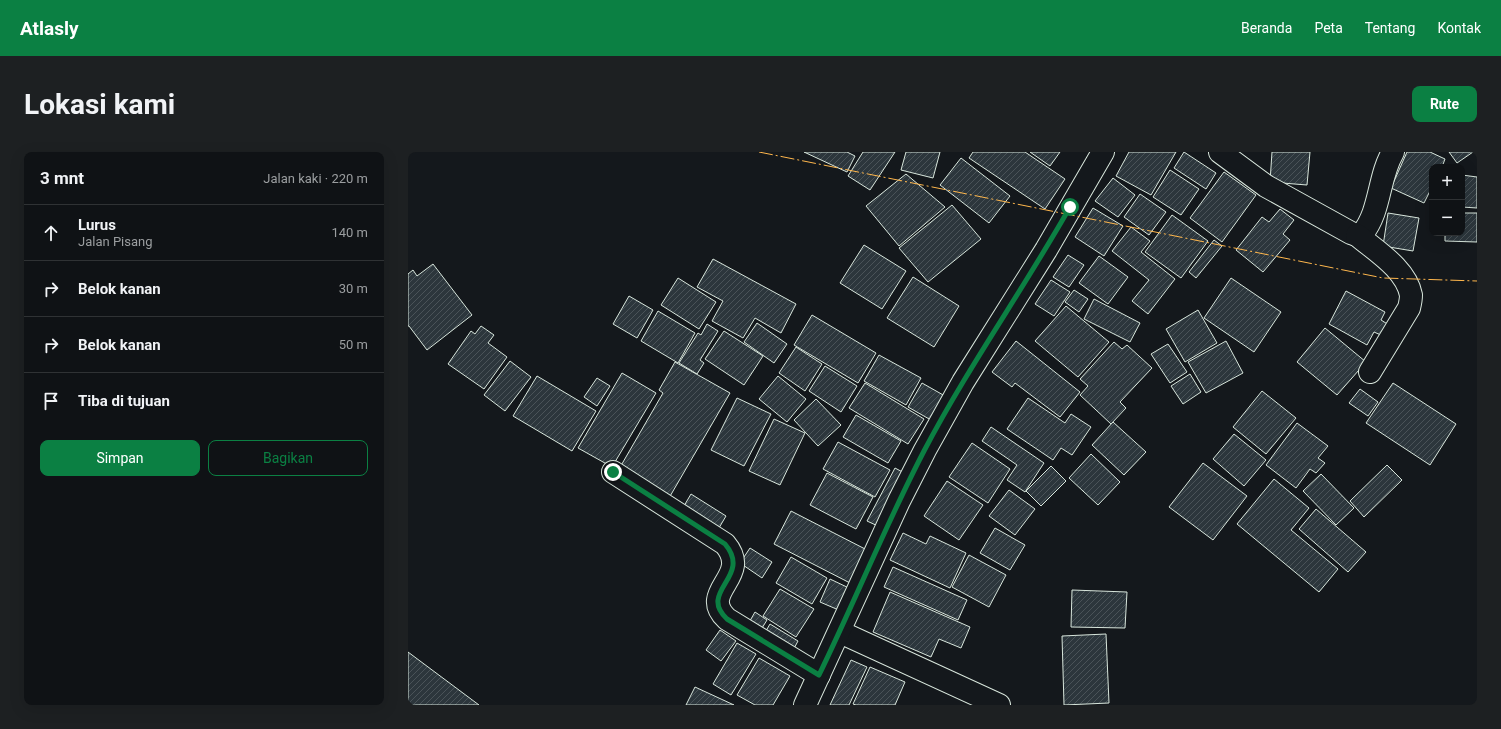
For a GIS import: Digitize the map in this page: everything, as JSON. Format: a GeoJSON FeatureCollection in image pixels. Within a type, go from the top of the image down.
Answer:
{"type":"FeatureCollection","features":[{"type":"Feature","properties":{"kind":"street"},"geometry":{"type":"LineString","coordinates":[[805,705],[840,632],[899,501],[925,450],[963,382],[1046,250],[1103,152]]}},
{"type":"Feature","properties":{"kind":"street"},"geometry":{"type":"LineString","coordinates":[[1220,152],[1266,186],[1357,235],[1399,271],[1407,283],[1411,296],[1409,308],[1370,372]]}},
{"type":"Feature","properties":{"kind":"street"},"geometry":{"type":"LineString","coordinates":[[1357,235],[1362,234],[1367,228],[1378,202],[1388,161],[1393,152]]}},
{"type":"Feature","properties":{"kind":"street"},"geometry":{"type":"LineString","coordinates":[[613,472],[725,544],[730,550],[733,558],[733,570],[718,598],[717,606],[721,614],[819,675]]}},
{"type":"Feature","properties":{"kind":"street"},"geometry":{"type":"LineString","coordinates":[[840,632],[999,705]]}},
{"type":"Feature","properties":{"kind":"building"},"geometry":{"type":"Polygon","coordinates":[[[804,152],[847,152],[855,156],[847,172],[804,152]]]}},
{"type":"Feature","properties":{"kind":"building"},"geometry":{"type":"Polygon","coordinates":[[[863,152],[895,152],[870,190],[848,176],[863,152]]]}},
{"type":"Feature","properties":{"kind":"building"},"geometry":{"type":"Polygon","coordinates":[[[906,152],[940,152],[933,178],[901,170],[906,152]]]}},
{"type":"Feature","properties":{"kind":"building"},"geometry":{"type":"Polygon","coordinates":[[[973,152],[1025,152],[1065,179],[1045,209],[969,158],[973,152]]]}},
{"type":"Feature","properties":{"kind":"building"},"geometry":{"type":"Polygon","coordinates":[[[1030,152],[1060,152],[1050,166],[1030,152]]]}},
{"type":"Feature","properties":{"kind":"building"},"geometry":{"type":"Polygon","coordinates":[[[1129,152],[1176,152],[1151,195],[1116,176],[1129,152]]]}},
{"type":"Feature","properties":{"kind":"building"},"geometry":{"type":"Polygon","coordinates":[[[1184,152],[1216,173],[1206,189],[1174,168],[1184,152]]]}},
{"type":"Feature","properties":{"kind":"building"},"geometry":{"type":"Polygon","coordinates":[[[1272,152],[1310,152],[1307,185],[1270,182],[1272,152]]]}},
{"type":"Feature","properties":{"kind":"building"},"geometry":{"type":"Polygon","coordinates":[[[1407,152],[1430,152],[1445,159],[1443,164],[1429,164],[1429,193],[1424,203],[1391,188],[1407,152]]]}},
{"type":"Feature","properties":{"kind":"building"},"geometry":{"type":"Polygon","coordinates":[[[1449,152],[1473,152],[1457,163],[1449,152]]]}},
{"type":"Feature","properties":{"kind":"building"},"geometry":{"type":"Polygon","coordinates":[[[961,158],[1010,196],[989,223],[940,185],[961,158]]]}},
{"type":"Feature","properties":{"kind":"building"},"geometry":{"type":"Polygon","coordinates":[[[1170,170],[1199,189],[1181,215],[1153,197],[1170,170]]]}},
{"type":"Feature","properties":{"kind":"building"},"geometry":{"type":"Polygon","coordinates":[[[1224,172],[1256,195],[1222,242],[1190,218],[1224,172]]]}},
{"type":"Feature","properties":{"kind":"building"},"geometry":{"type":"Polygon","coordinates":[[[906,174],[945,207],[899,246],[866,206],[906,174]]]}},
{"type":"Feature","properties":{"kind":"building"},"geometry":{"type":"Polygon","coordinates":[[[1465,175],[1477,177],[1477,208],[1465,207],[1465,175]]]}},
{"type":"Feature","properties":{"kind":"building"},"geometry":{"type":"Polygon","coordinates":[[[1113,178],[1135,195],[1118,217],[1095,201],[1113,178]]]}},
{"type":"Feature","properties":{"kind":"building"},"geometry":{"type":"Polygon","coordinates":[[[1140,194],[1166,212],[1149,235],[1124,217],[1140,194]]]}},
{"type":"Feature","properties":{"kind":"building"},"geometry":{"type":"Polygon","coordinates":[[[952,205],[981,239],[928,282],[899,248],[952,205]]]}},
{"type":"Feature","properties":{"kind":"building"},"geometry":{"type":"Polygon","coordinates":[[[1093,208],[1123,226],[1104,256],[1075,237],[1093,208]]]}},
{"type":"Feature","properties":{"kind":"building"},"geometry":{"type":"Polygon","coordinates":[[[1280,209],[1294,220],[1283,234],[1290,240],[1263,272],[1236,250],[1262,217],[1269,222],[1280,209]]]}},
{"type":"Feature","properties":{"kind":"building"},"geometry":{"type":"Polygon","coordinates":[[[1388,213],[1419,218],[1413,251],[1383,246],[1388,213]]]}},
{"type":"Feature","properties":{"kind":"building"},"geometry":{"type":"Polygon","coordinates":[[[1465,213],[1477,213],[1477,242],[1445,241],[1445,236],[1465,236],[1465,213]]]}},
{"type":"Feature","properties":{"kind":"building"},"geometry":{"type":"Polygon","coordinates":[[[1172,215],[1208,241],[1181,278],[1145,252],[1172,215]]]}},
{"type":"Feature","properties":{"kind":"building"},"geometry":{"type":"Polygon","coordinates":[[[1131,227],[1150,241],[1141,252],[1175,279],[1148,314],[1132,301],[1149,280],[1112,251],[1131,227]]]}},
{"type":"Feature","properties":{"kind":"building"},"geometry":{"type":"Polygon","coordinates":[[[1214,240],[1222,246],[1196,278],[1189,272],[1214,240]]]}},
{"type":"Feature","properties":{"kind":"building"},"geometry":{"type":"Polygon","coordinates":[[[864,245],[906,271],[882,309],[840,283],[864,245]]]}},
{"type":"Feature","properties":{"kind":"building"},"geometry":{"type":"Polygon","coordinates":[[[1068,255],[1084,265],[1069,287],[1053,277],[1068,255]]]}},
{"type":"Feature","properties":{"kind":"building"},"geometry":{"type":"Polygon","coordinates":[[[1099,256],[1128,277],[1108,304],[1079,283],[1099,256]]]}},
{"type":"Feature","properties":{"kind":"building"},"geometry":{"type":"Polygon","coordinates":[[[713,259],[796,304],[781,333],[755,318],[743,338],[712,321],[723,301],[697,287],[713,259]]]}},
{"type":"Feature","properties":{"kind":"building"},"geometry":{"type":"Polygon","coordinates":[[[433,264],[472,315],[427,350],[408,326],[408,274],[413,270],[417,276],[433,264]]]}},
{"type":"Feature","properties":{"kind":"building"},"geometry":{"type":"Polygon","coordinates":[[[913,277],[959,306],[934,347],[887,318],[913,277]]]}},
{"type":"Feature","properties":{"kind":"building"},"geometry":{"type":"Polygon","coordinates":[[[678,278],[716,302],[699,329],[661,305],[678,278]]]}},
{"type":"Feature","properties":{"kind":"building"},"geometry":{"type":"Polygon","coordinates":[[[1231,278],[1281,312],[1254,352],[1204,318],[1231,278]]]}},
{"type":"Feature","properties":{"kind":"building"},"geometry":{"type":"Polygon","coordinates":[[[1051,280],[1070,292],[1054,316],[1035,304],[1051,280]]]}},
{"type":"Feature","properties":{"kind":"building"},"geometry":{"type":"Polygon","coordinates":[[[1074,290],[1088,299],[1079,312],[1065,302],[1074,290]]]}},
{"type":"Feature","properties":{"kind":"building"},"geometry":{"type":"Polygon","coordinates":[[[1346,291],[1385,312],[1381,320],[1389,325],[1383,336],[1374,332],[1367,345],[1329,324],[1346,291]]]}},
{"type":"Feature","properties":{"kind":"building"},"geometry":{"type":"Polygon","coordinates":[[[629,296],[653,310],[637,338],[613,324],[629,296]]]}},
{"type":"Feature","properties":{"kind":"building"},"geometry":{"type":"Polygon","coordinates":[[[1094,299],[1140,323],[1130,342],[1084,319],[1094,299]]]}},
{"type":"Feature","properties":{"kind":"building"},"geometry":{"type":"Polygon","coordinates":[[[1066,306],[1109,342],[1078,377],[1035,341],[1066,306]]]}},
{"type":"Feature","properties":{"kind":"building"},"geometry":{"type":"Polygon","coordinates":[[[1198,310],[1217,343],[1185,362],[1166,329],[1198,310]]]}},
{"type":"Feature","properties":{"kind":"building"},"geometry":{"type":"Polygon","coordinates":[[[658,311],[695,333],[678,363],[641,341],[658,311]]]}},
{"type":"Feature","properties":{"kind":"building"},"geometry":{"type":"Polygon","coordinates":[[[812,315],[876,353],[858,383],[794,345],[812,315]]]}},
{"type":"Feature","properties":{"kind":"building"},"geometry":{"type":"Polygon","coordinates":[[[757,323],[787,344],[774,363],[744,342],[757,323]]]}},
{"type":"Feature","properties":{"kind":"building"},"geometry":{"type":"Polygon","coordinates":[[[707,324],[718,331],[700,360],[704,363],[697,374],[679,363],[698,333],[701,335],[707,324]]]}},
{"type":"Feature","properties":{"kind":"building"},"geometry":{"type":"Polygon","coordinates":[[[481,326],[494,335],[488,343],[507,357],[484,389],[448,364],[471,331],[475,334],[481,326]]]}},
{"type":"Feature","properties":{"kind":"building"},"geometry":{"type":"Polygon","coordinates":[[[1325,328],[1366,362],[1337,395],[1297,362],[1325,328]]]}},
{"type":"Feature","properties":{"kind":"building"},"geometry":{"type":"Polygon","coordinates":[[[724,331],[763,356],[744,385],[705,359],[724,331]]]}},
{"type":"Feature","properties":{"kind":"building"},"geometry":{"type":"Polygon","coordinates":[[[1016,341],[1080,392],[1060,417],[1015,383],[1012,387],[992,372],[1016,341]]]}},
{"type":"Feature","properties":{"kind":"building"},"geometry":{"type":"Polygon","coordinates":[[[1226,341],[1243,373],[1206,393],[1188,362],[1226,341]]]}},
{"type":"Feature","properties":{"kind":"building"},"geometry":{"type":"Polygon","coordinates":[[[1114,342],[1122,349],[1127,345],[1152,368],[1120,402],[1126,408],[1111,424],[1080,395],[1088,386],[1080,379],[1114,342]]]}},
{"type":"Feature","properties":{"kind":"building"},"geometry":{"type":"Polygon","coordinates":[[[1168,344],[1187,372],[1170,383],[1151,354],[1168,344]]]}},
{"type":"Feature","properties":{"kind":"building"},"geometry":{"type":"Polygon","coordinates":[[[796,347],[822,364],[805,391],[779,373],[796,347]]]}},
{"type":"Feature","properties":{"kind":"building"},"geometry":{"type":"Polygon","coordinates":[[[879,355],[921,378],[906,405],[864,381],[879,355]]]}},
{"type":"Feature","properties":{"kind":"building"},"geometry":{"type":"Polygon","coordinates":[[[510,361],[531,377],[505,411],[484,395],[510,361]]]}},
{"type":"Feature","properties":{"kind":"building"},"geometry":{"type":"Polygon","coordinates":[[[675,362],[730,393],[669,498],[619,469],[663,393],[659,390],[675,362]]]}},
{"type":"Feature","properties":{"kind":"building"},"geometry":{"type":"Polygon","coordinates":[[[825,366],[857,386],[841,412],[809,391],[825,366]]]}},
{"type":"Feature","properties":{"kind":"building"},"geometry":{"type":"Polygon","coordinates":[[[622,373],[656,393],[612,467],[578,448],[622,373]]]}},
{"type":"Feature","properties":{"kind":"building"},"geometry":{"type":"Polygon","coordinates":[[[1190,374],[1201,392],[1183,404],[1171,386],[1190,374]]]}},
{"type":"Feature","properties":{"kind":"building"},"geometry":{"type":"Polygon","coordinates":[[[537,376],[596,411],[572,451],[513,416],[537,376]]]}},
{"type":"Feature","properties":{"kind":"building"},"geometry":{"type":"Polygon","coordinates":[[[778,376],[806,399],[787,422],[759,399],[778,376]]]}},
{"type":"Feature","properties":{"kind":"building"},"geometry":{"type":"Polygon","coordinates":[[[597,378],[610,386],[597,406],[584,397],[597,378]]]}},
{"type":"Feature","properties":{"kind":"building"},"geometry":{"type":"Polygon","coordinates":[[[865,383],[924,419],[908,444],[849,408],[865,383]]]}},
{"type":"Feature","properties":{"kind":"building"},"geometry":{"type":"Polygon","coordinates":[[[922,383],[952,400],[938,424],[908,407],[922,383]]]}},
{"type":"Feature","properties":{"kind":"building"},"geometry":{"type":"Polygon","coordinates":[[[1393,383],[1456,424],[1430,465],[1366,423],[1393,383]]]}},
{"type":"Feature","properties":{"kind":"building"},"geometry":{"type":"Polygon","coordinates":[[[1360,389],[1378,402],[1368,416],[1349,403],[1360,389]]]}},
{"type":"Feature","properties":{"kind":"building"},"geometry":{"type":"Polygon","coordinates":[[[1262,391],[1296,418],[1266,454],[1233,427],[1262,391]]]}},
{"type":"Feature","properties":{"kind":"building"},"geometry":{"type":"Polygon","coordinates":[[[737,398],[771,414],[744,466],[711,450],[737,398]]]}},
{"type":"Feature","properties":{"kind":"building"},"geometry":{"type":"Polygon","coordinates":[[[1028,398],[1065,423],[1071,414],[1091,427],[1072,455],[1061,448],[1053,460],[1007,429],[1028,398]]]}},
{"type":"Feature","properties":{"kind":"building"},"geometry":{"type":"Polygon","coordinates":[[[816,399],[841,425],[818,446],[794,420],[816,399]]]}},
{"type":"Feature","properties":{"kind":"building"},"geometry":{"type":"Polygon","coordinates":[[[856,415],[901,441],[888,463],[843,437],[856,415]]]}},
{"type":"Feature","properties":{"kind":"building"},"geometry":{"type":"Polygon","coordinates":[[[774,419],[805,433],[780,485],[749,471],[774,419]]]}},
{"type":"Feature","properties":{"kind":"building"},"geometry":{"type":"Polygon","coordinates":[[[1113,422],[1146,452],[1124,475],[1092,445],[1113,422]]]}},
{"type":"Feature","properties":{"kind":"building"},"geometry":{"type":"Polygon","coordinates":[[[1297,423],[1328,446],[1318,458],[1325,463],[1316,473],[1310,469],[1296,488],[1266,465],[1297,423]]]}},
{"type":"Feature","properties":{"kind":"building"},"geometry":{"type":"Polygon","coordinates":[[[991,427],[1044,463],[1025,492],[1007,480],[1017,465],[982,441],[991,427]]]}},
{"type":"Feature","properties":{"kind":"building"},"geometry":{"type":"Polygon","coordinates":[[[1234,434],[1266,460],[1244,486],[1213,459],[1234,434]]]}},
{"type":"Feature","properties":{"kind":"building"},"geometry":{"type":"Polygon","coordinates":[[[838,442],[890,470],[875,497],[823,469],[838,442]]]}},
{"type":"Feature","properties":{"kind":"building"},"geometry":{"type":"Polygon","coordinates":[[[972,443],[1010,469],[988,503],[949,477],[972,443]]]}},
{"type":"Feature","properties":{"kind":"building"},"geometry":{"type":"Polygon","coordinates":[[[1091,454],[1120,482],[1098,505],[1069,478],[1091,454]]]}},
{"type":"Feature","properties":{"kind":"building"},"geometry":{"type":"Polygon","coordinates":[[[1203,463],[1247,496],[1213,540],[1169,507],[1203,463]]]}},
{"type":"Feature","properties":{"kind":"building"},"geometry":{"type":"Polygon","coordinates":[[[1387,465],[1402,480],[1364,517],[1350,501],[1387,465]]]}},
{"type":"Feature","properties":{"kind":"building"},"geometry":{"type":"Polygon","coordinates":[[[1051,466],[1066,481],[1041,506],[1026,491],[1051,466]]]}},
{"type":"Feature","properties":{"kind":"building"},"geometry":{"type":"Polygon","coordinates":[[[895,468],[908,475],[880,527],[867,521],[895,468]]]}},
{"type":"Feature","properties":{"kind":"building"},"geometry":{"type":"Polygon","coordinates":[[[827,473],[873,497],[856,529],[810,505],[827,473]]]}},
{"type":"Feature","properties":{"kind":"building"},"geometry":{"type":"Polygon","coordinates":[[[1321,474],[1354,508],[1336,525],[1303,491],[1321,474]]]}},
{"type":"Feature","properties":{"kind":"building"},"geometry":{"type":"Polygon","coordinates":[[[1274,479],[1309,508],[1291,530],[1338,569],[1319,592],[1237,524],[1274,479]]]}},
{"type":"Feature","properties":{"kind":"building"},"geometry":{"type":"Polygon","coordinates":[[[947,481],[983,505],[959,540],[924,516],[947,481]]]}},
{"type":"Feature","properties":{"kind":"building"},"geometry":{"type":"Polygon","coordinates":[[[1009,490],[1035,509],[1015,535],[989,516],[1009,490]]]}},
{"type":"Feature","properties":{"kind":"building"},"geometry":{"type":"Polygon","coordinates":[[[691,494],[726,516],[716,533],[681,511],[691,494]]]}},
{"type":"Feature","properties":{"kind":"building"},"geometry":{"type":"Polygon","coordinates":[[[1316,509],[1366,552],[1348,572],[1299,529],[1316,509]]]}},
{"type":"Feature","properties":{"kind":"building"},"geometry":{"type":"Polygon","coordinates":[[[791,511],[869,551],[852,584],[774,544],[791,511]]]}},
{"type":"Feature","properties":{"kind":"building"},"geometry":{"type":"Polygon","coordinates":[[[995,528],[1025,545],[1010,570],[980,553],[995,528]]]}},
{"type":"Feature","properties":{"kind":"building"},"geometry":{"type":"Polygon","coordinates":[[[903,533],[926,544],[930,536],[966,553],[950,588],[890,560],[903,533]]]}},
{"type":"Feature","properties":{"kind":"building"},"geometry":{"type":"Polygon","coordinates":[[[750,548],[772,562],[762,578],[740,563],[750,548]]]}},
{"type":"Feature","properties":{"kind":"building"},"geometry":{"type":"Polygon","coordinates":[[[969,555],[1006,575],[989,607],[952,587],[969,555]]]}},
{"type":"Feature","properties":{"kind":"building"},"geometry":{"type":"Polygon","coordinates":[[[791,557],[827,578],[812,604],[776,583],[791,557]]]}},
{"type":"Feature","properties":{"kind":"building"},"geometry":{"type":"Polygon","coordinates":[[[893,567],[967,600],[958,620],[884,587],[893,567]]]}},
{"type":"Feature","properties":{"kind":"building"},"geometry":{"type":"Polygon","coordinates":[[[830,579],[851,589],[841,611],[820,602],[830,579]]]}},
{"type":"Feature","properties":{"kind":"building"},"geometry":{"type":"Polygon","coordinates":[[[780,589],[814,609],[796,637],[763,616],[780,589]]]}},
{"type":"Feature","properties":{"kind":"building"},"geometry":{"type":"Polygon","coordinates":[[[1072,590],[1127,592],[1125,628],[1071,627],[1072,590]]]}},
{"type":"Feature","properties":{"kind":"building"},"geometry":{"type":"Polygon","coordinates":[[[890,592],[970,627],[961,648],[939,639],[931,657],[873,632],[890,592]]]}},
{"type":"Feature","properties":{"kind":"building"},"geometry":{"type":"Polygon","coordinates":[[[755,612],[767,620],[759,633],[747,626],[755,612]]]}},
{"type":"Feature","properties":{"kind":"building"},"geometry":{"type":"Polygon","coordinates":[[[770,624],[798,641],[791,654],[763,636],[770,624]]]}},
{"type":"Feature","properties":{"kind":"building"},"geometry":{"type":"Polygon","coordinates":[[[720,630],[736,641],[721,661],[706,650],[720,630]]]}},
{"type":"Feature","properties":{"kind":"building"},"geometry":{"type":"Polygon","coordinates":[[[1106,634],[1109,703],[1064,705],[1062,636],[1106,634]]]}},
{"type":"Feature","properties":{"kind":"building"},"geometry":{"type":"Polygon","coordinates":[[[737,643],[756,654],[731,695],[713,684],[737,643]]]}},
{"type":"Feature","properties":{"kind":"building"},"geometry":{"type":"Polygon","coordinates":[[[408,652],[479,705],[408,705],[408,652]]]}},
{"type":"Feature","properties":{"kind":"building"},"geometry":{"type":"Polygon","coordinates":[[[759,658],[790,676],[773,705],[755,705],[737,695],[759,658]]]}},
{"type":"Feature","properties":{"kind":"building"},"geometry":{"type":"Polygon","coordinates":[[[851,660],[867,667],[849,705],[830,705],[851,660]]]}},
{"type":"Feature","properties":{"kind":"building"},"geometry":{"type":"Polygon","coordinates":[[[870,667],[905,682],[895,705],[853,704],[870,667]]]}},
{"type":"Feature","properties":{"kind":"building"},"geometry":{"type":"Polygon","coordinates":[[[695,687],[734,705],[686,705],[695,687]]]}},
{"type":"Feature","properties":{"kind":"power"},"geometry":{"type":"LineString","coordinates":[[759,152],[1383,278],[1477,281]]}},
{"type":"Feature","properties":{"kind":"route"},"geometry":{"type":"LineString","coordinates":[[613,472],[725,544],[730,550],[733,558],[733,570],[718,598],[717,606],[721,614],[819,675],[899,501],[925,450],[963,382],[1046,250],[1070,207]]}}]}
